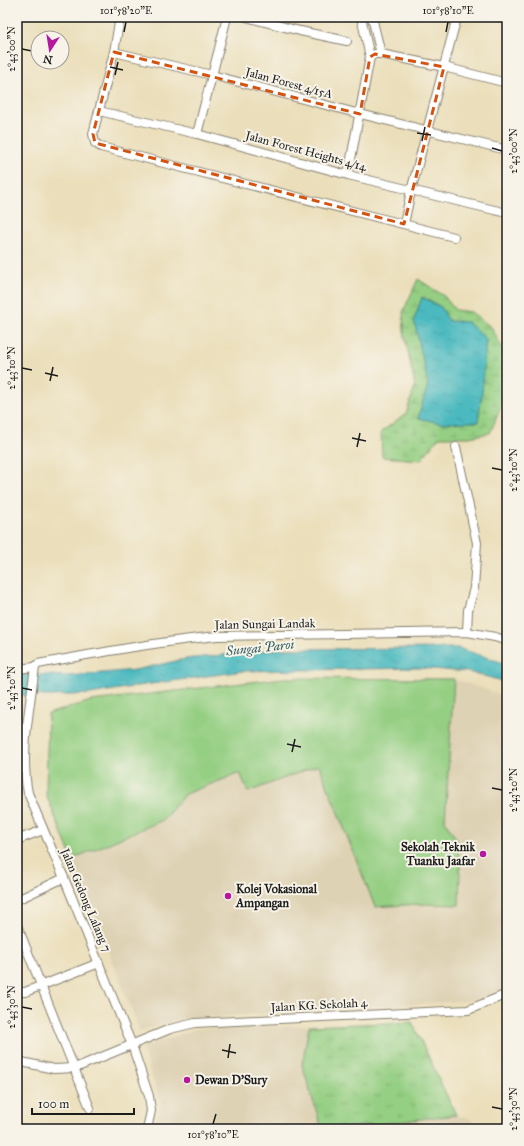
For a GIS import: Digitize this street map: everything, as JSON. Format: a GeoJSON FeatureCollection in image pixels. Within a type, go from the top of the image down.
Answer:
{"type":"FeatureCollection","features":[{"type":"Feature","properties":{"kind":"street"},"geometry":{"type":"LineString","coordinates":[[115,17],[119,23],[114,52],[93,134],[95,143],[101,147],[454,237]]}},
{"type":"Feature","properties":{"kind":"street"},"geometry":{"type":"LineString","coordinates":[[197,134],[227,17]]}},
{"type":"Feature","properties":{"kind":"street"},"geometry":{"type":"LineString","coordinates":[[246,17],[347,41]]}},
{"type":"Feature","properties":{"kind":"street"},"geometry":{"type":"LineString","coordinates":[[348,175],[370,57],[361,17]]}},
{"type":"Feature","properties":{"kind":"street"},"geometry":{"type":"LineString","coordinates":[[372,17],[381,54]]}},
{"type":"Feature","properties":{"kind":"street"},"geometry":{"type":"LineString","coordinates":[[404,224],[411,191],[457,17]]}},
{"type":"Feature","properties":{"kind":"street"},"geometry":{"type":"LineString","coordinates":[[499,17],[507,19]]}},
{"type":"Feature","properties":{"kind":"street","name":"Jalan Forest 4/15A"},"geometry":{"type":"LineString","coordinates":[[114,52],[212,75],[360,114],[507,150]]}},
{"type":"Feature","properties":{"kind":"street"},"geometry":{"type":"LineString","coordinates":[[370,57],[376,54],[381,54],[444,67],[507,83]]}},
{"type":"Feature","properties":{"kind":"street","name":"Jalan Forest Heights 4/14"},"geometry":{"type":"LineString","coordinates":[[99,111],[197,134],[411,191],[507,213]]}},
{"type":"Feature","properties":{"kind":"street"},"geometry":{"type":"LineString","coordinates":[[456,447],[477,544],[474,588],[468,610],[466,632]]}},
{"type":"Feature","properties":{"kind":"street","name":"Jalan Sungai Landak"},"geometry":{"type":"LineString","coordinates":[[17,669],[35,671],[38,664],[94,653],[217,636],[466,632],[495,637],[507,641]]}},
{"type":"Feature","properties":{"kind":"street","name":"Jalan Gedong Lalang 7"},"geometry":{"type":"LineString","coordinates":[[35,671],[27,728],[26,781],[28,793],[132,1045],[149,1096],[151,1111],[147,1129]]}},
{"type":"Feature","properties":{"kind":"street"},"geometry":{"type":"LineString","coordinates":[[17,728],[27,728]]}},
{"type":"Feature","properties":{"kind":"street"},"geometry":{"type":"LineString","coordinates":[[17,840],[43,830]]}},
{"type":"Feature","properties":{"kind":"street"},"geometry":{"type":"LineString","coordinates":[[17,900],[64,878]]}},
{"type":"Feature","properties":{"kind":"street"},"geometry":{"type":"LineString","coordinates":[[17,925],[90,1108]]}},
{"type":"Feature","properties":{"kind":"street"},"geometry":{"type":"LineString","coordinates":[[17,992],[25,992],[42,986],[99,963]]}},
{"type":"Feature","properties":{"kind":"street","name":"Jalan KG. Sekolah 4"},"geometry":{"type":"LineString","coordinates":[[17,1061],[54,1069],[75,1068],[170,1029],[195,1023],[468,1010],[507,994]]}},
{"type":"Feature","properties":{"kind":"street"},"geometry":{"type":"LineString","coordinates":[[17,1128],[22,1129]]}},
{"type":"Feature","properties":{"kind":"highlighted area"},"geometry":{"type":"Polygon","coordinates":[[[114,52],[360,114],[370,57],[375,54],[444,67],[404,224],[95,143],[93,134],[114,52]]]}},
{"type":"Feature","properties":{"kind":"shaded area","name":"Kolej Vokasional Ampangan"},"geometry":{"type":"Polygon","coordinates":[[[454,679],[507,697],[507,987],[478,1000],[182,1019],[140,1031],[72,859],[163,820],[185,794],[240,773],[248,792],[319,765],[375,907],[420,904],[458,905],[457,841],[445,821],[454,679]]]}},
{"type":"Feature","properties":{"kind":"shaded area"},"geometry":{"type":"Polygon","coordinates":[[[412,1022],[456,1115],[469,1118],[481,1129],[155,1129],[161,1103],[142,1047],[196,1029],[412,1022]]]}},
{"type":"Feature","properties":{"kind":"green space"},"geometry":{"type":"Polygon","coordinates":[[[418,279],[444,296],[455,310],[471,312],[492,328],[504,352],[506,395],[490,433],[469,437],[439,437],[421,460],[382,457],[381,432],[406,414],[415,386],[404,332],[403,312],[418,279]]]}},
{"type":"Feature","properties":{"kind":"green space"},"geometry":{"type":"Polygon","coordinates":[[[284,678],[454,679],[445,821],[457,840],[460,867],[459,905],[420,904],[375,907],[319,765],[248,792],[240,773],[185,794],[163,820],[72,859],[46,794],[48,714],[91,701],[284,678]]]}},
{"type":"Feature","properties":{"kind":"green space"},"geometry":{"type":"Polygon","coordinates":[[[412,1022],[456,1115],[343,1129],[322,1129],[302,1065],[309,1026],[412,1022]]]}},
{"type":"Feature","properties":{"kind":"water"},"geometry":{"type":"Polygon","coordinates":[[[422,297],[441,307],[449,321],[467,322],[486,339],[478,422],[440,423],[418,418],[428,384],[414,320],[422,297]]]}},
{"type":"Feature","properties":{"kind":"water"},"geometry":{"type":"Polygon","coordinates":[[[458,648],[507,664],[507,682],[468,672],[421,668],[243,671],[90,694],[50,696],[17,695],[17,674],[69,676],[135,670],[185,659],[280,649],[458,648]]]}},
{"type":"Feature","properties":{"kind":"place","name":"Sekolah Teknik Tuanku Jaafar"},"geometry":{"type":"Point","coordinates":[483,854]}},
{"type":"Feature","properties":{"kind":"place","name":"Kolej Vokasional Ampangan"},"geometry":{"type":"Point","coordinates":[228,896]}},
{"type":"Feature","properties":{"kind":"place","name":"Dewan D'Sury"},"geometry":{"type":"Point","coordinates":[187,1080]}},
{"type":"Feature","properties":{"kind":"water label","name":"Sungai Paroi"},"geometry":{"type":"Point","coordinates":[260,647]}}]}
